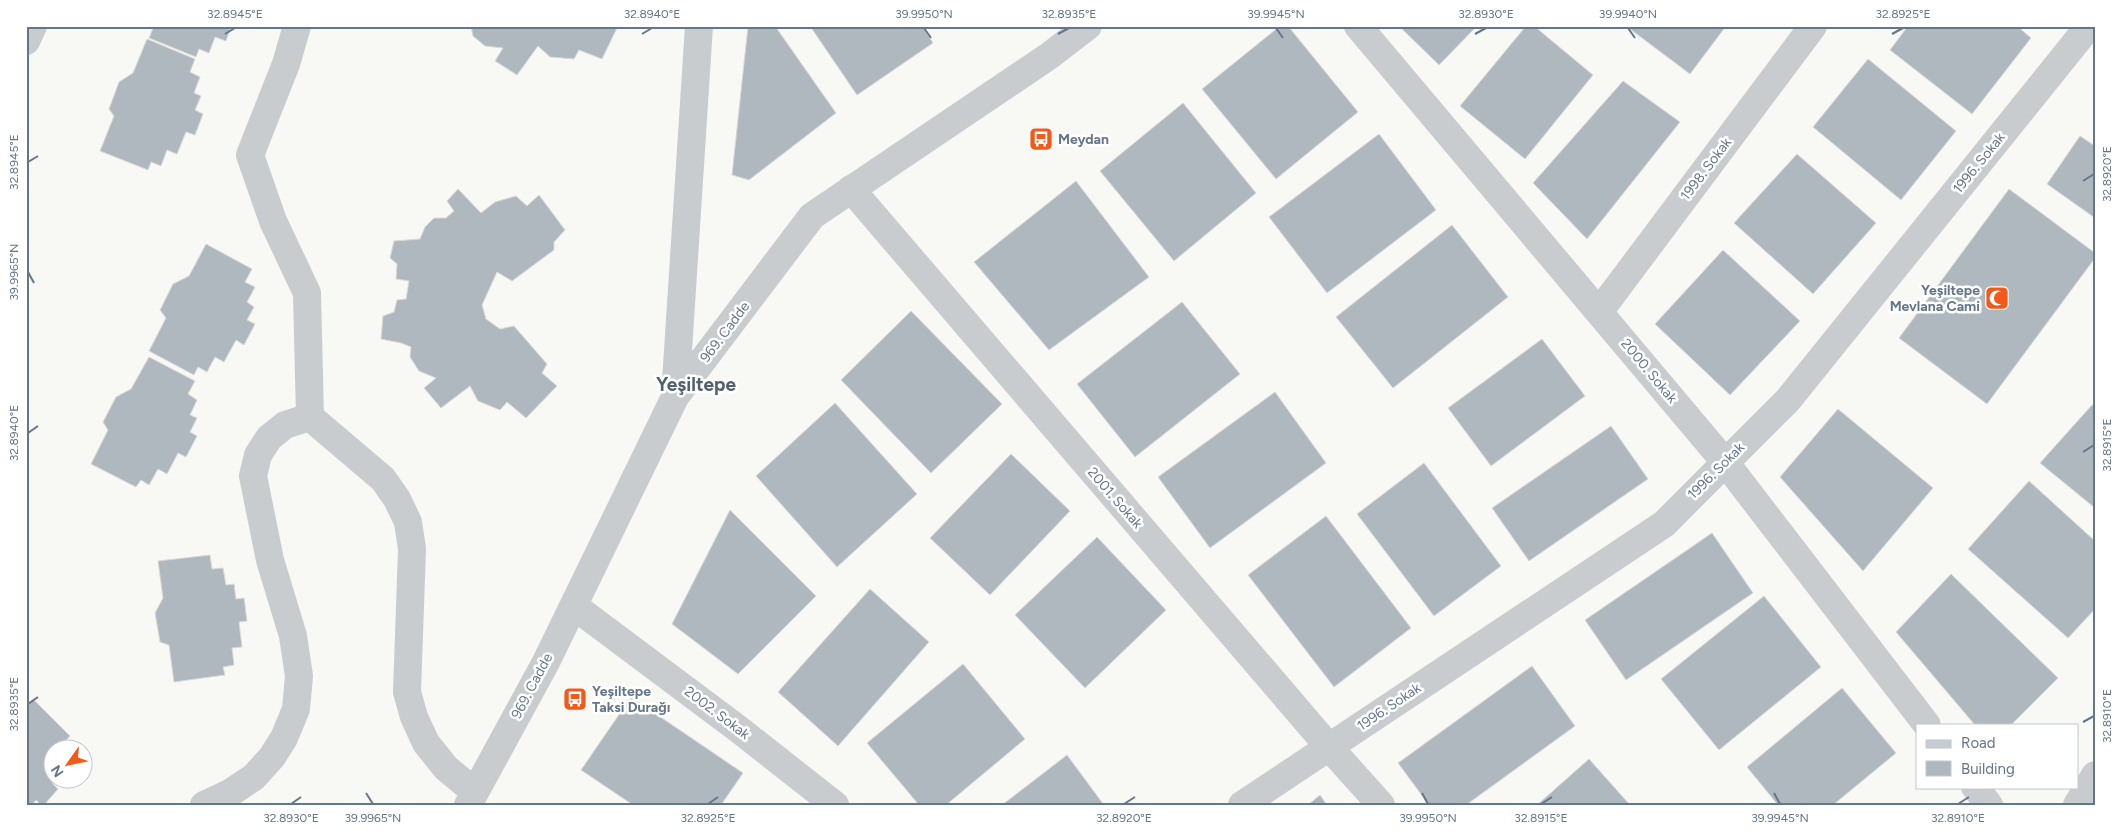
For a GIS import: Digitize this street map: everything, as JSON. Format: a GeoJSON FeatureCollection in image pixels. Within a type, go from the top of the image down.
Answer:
{"type":"FeatureCollection","features":[{"type":"Feature","properties":{"kind":"street"},"geometry":{"type":"LineString","coordinates":[[26,41],[33,26]]}},
{"type":"Feature","properties":{"kind":"street"},"geometry":{"type":"LineString","coordinates":[[297,26],[286,64],[250,155],[273,221],[307,293],[310,417],[383,479],[397,499],[408,522],[412,548],[407,692],[414,717],[426,743],[472,798]]}},
{"type":"Feature","properties":{"kind":"street"},"geometry":{"type":"LineString","coordinates":[[675,397],[699,26]]}},
{"type":"Feature","properties":{"kind":"street","name":"969. Cadde"},"geometry":{"type":"LineString","coordinates":[[472,798],[546,662],[675,397],[812,216],[1049,56],[1088,26]]}},
{"type":"Feature","properties":{"kind":"street","name":"2000. Sokak"},"geometry":{"type":"LineString","coordinates":[[1358,26],[1725,462],[1926,724]]}},
{"type":"Feature","properties":{"kind":"street","name":"1998. Sokak"},"geometry":{"type":"LineString","coordinates":[[1599,312],[1813,26]]}},
{"type":"Feature","properties":{"kind":"street","name":"1996. Sokak"},"geometry":{"type":"LineString","coordinates":[[1242,805],[1664,524],[1788,400],[2089,26]]}},
{"type":"Feature","properties":{"kind":"street","name":"2001. Sokak"},"geometry":{"type":"LineString","coordinates":[[851,189],[1329,747],[1381,805]]}},
{"type":"Feature","properties":{"kind":"street"},"geometry":{"type":"LineString","coordinates":[[204,805],[230,793],[254,777],[272,757],[284,738],[296,709],[299,676],[293,636],[270,560],[253,476],[258,455],[270,438],[285,425],[310,417]]}},
{"type":"Feature","properties":{"kind":"street","name":"2002. Sokak"},"geometry":{"type":"LineString","coordinates":[[574,606],[737,728],[835,805]]}},
{"type":"Feature","properties":{"kind":"street"},"geometry":{"type":"LineString","coordinates":[[2077,805],[2095,775]]}},
{"type":"Feature","properties":{"kind":"street"},"geometry":{"type":"LineString","coordinates":[[1976,788],[1989,805]]}},
{"type":"Feature","properties":{"kind":"building"},"geometry":{"type":"Polygon","coordinates":[[[154,26],[231,26],[226,41],[215,37],[209,53],[199,49],[196,57],[149,38],[154,26]]]}},
{"type":"Feature","properties":{"kind":"building"},"geometry":{"type":"Polygon","coordinates":[[[471,26],[618,26],[602,59],[579,50],[574,59],[550,57],[538,46],[517,75],[495,61],[503,48],[485,46],[473,36],[471,26]]]}},
{"type":"Feature","properties":{"kind":"building"},"geometry":{"type":"Polygon","coordinates":[[[748,26],[775,26],[836,113],[749,180],[732,175],[748,26]]]}},
{"type":"Feature","properties":{"kind":"building"},"geometry":{"type":"Polygon","coordinates":[[[810,26],[922,26],[933,43],[857,95],[810,26]]]}},
{"type":"Feature","properties":{"kind":"building"},"geometry":{"type":"Polygon","coordinates":[[[1280,26],[1288,26],[1358,112],[1276,179],[1202,89],[1280,26]]]}},
{"type":"Feature","properties":{"kind":"building"},"geometry":{"type":"Polygon","coordinates":[[[1399,26],[1477,26],[1439,65],[1399,26]]]}},
{"type":"Feature","properties":{"kind":"building"},"geometry":{"type":"Polygon","coordinates":[[[1526,26],[1534,26],[1593,75],[1525,159],[1460,106],[1526,26]]]}},
{"type":"Feature","properties":{"kind":"building"},"geometry":{"type":"Polygon","coordinates":[[[1626,26],[1726,26],[1690,74],[1626,26]]]}},
{"type":"Feature","properties":{"kind":"building"},"geometry":{"type":"Polygon","coordinates":[[[1908,26],[2017,26],[2031,38],[1972,114],[1890,50],[1908,26]]]}},
{"type":"Feature","properties":{"kind":"building"},"geometry":{"type":"Polygon","coordinates":[[[147,39],[195,59],[190,72],[200,77],[194,93],[201,96],[195,110],[203,114],[195,135],[186,132],[177,154],[167,150],[161,166],[151,162],[148,170],[100,151],[114,116],[109,109],[119,82],[133,73],[147,39]]]}},
{"type":"Feature","properties":{"kind":"building"},"geometry":{"type":"Polygon","coordinates":[[[1868,59],[1956,131],[1901,200],[1813,127],[1868,59]]]}},
{"type":"Feature","properties":{"kind":"building"},"geometry":{"type":"Polygon","coordinates":[[[1623,81],[1680,122],[1587,239],[1533,183],[1623,81]]]}},
{"type":"Feature","properties":{"kind":"building"},"geometry":{"type":"Polygon","coordinates":[[[1183,103],[1256,193],[1174,261],[1100,171],[1183,103]]]}},
{"type":"Feature","properties":{"kind":"building"},"geometry":{"type":"Polygon","coordinates":[[[1379,134],[1436,210],[1327,293],[1269,217],[1379,134]]]}},
{"type":"Feature","properties":{"kind":"building"},"geometry":{"type":"Polygon","coordinates":[[[2080,136],[2095,146],[2095,218],[2047,184],[2080,136]]]}},
{"type":"Feature","properties":{"kind":"building"},"geometry":{"type":"Polygon","coordinates":[[[1797,154],[1876,223],[1813,294],[1734,223],[1797,154]]]}},
{"type":"Feature","properties":{"kind":"building"},"geometry":{"type":"Polygon","coordinates":[[[1076,181],[1149,277],[1049,350],[974,262],[1076,181]]]}},
{"type":"Feature","properties":{"kind":"building"},"geometry":{"type":"Polygon","coordinates":[[[458,189],[481,213],[495,202],[516,196],[527,206],[539,195],[565,230],[554,242],[554,250],[512,281],[497,272],[482,305],[486,319],[500,329],[514,326],[547,364],[542,373],[557,386],[526,418],[507,402],[500,410],[478,401],[470,386],[441,408],[424,388],[436,378],[419,371],[410,357],[411,347],[381,339],[383,316],[394,312],[397,300],[406,299],[409,281],[396,279],[397,264],[390,258],[394,241],[420,239],[425,227],[434,218],[446,218],[454,211],[447,201],[458,189]]]}},
{"type":"Feature","properties":{"kind":"building","name":"Yeşiltepe Mevlana Cami"},"geometry":{"type":"Polygon","coordinates":[[[2009,189],[2095,253],[2095,258],[1987,404],[1899,338],[2009,189]]]}},
{"type":"Feature","properties":{"kind":"building"},"geometry":{"type":"Polygon","coordinates":[[[1452,225],[1508,297],[1393,388],[1336,317],[1452,225]]]}},
{"type":"Feature","properties":{"kind":"building"},"geometry":{"type":"Polygon","coordinates":[[[206,244],[252,269],[245,282],[255,287],[247,302],[254,307],[247,320],[255,324],[244,345],[236,340],[224,362],[215,357],[207,372],[198,367],[194,375],[149,351],[166,318],[160,310],[173,284],[189,276],[206,244]]]}},
{"type":"Feature","properties":{"kind":"building"},"geometry":{"type":"Polygon","coordinates":[[[1723,250],[1800,321],[1730,395],[1655,324],[1723,250]]]}},
{"type":"Feature","properties":{"kind":"building"},"geometry":{"type":"Polygon","coordinates":[[[1182,302],[1240,374],[1135,457],[1077,384],[1182,302]]]}},
{"type":"Feature","properties":{"kind":"building"},"geometry":{"type":"Polygon","coordinates":[[[911,311],[1002,404],[931,473],[841,380],[911,311]]]}},
{"type":"Feature","properties":{"kind":"building"},"geometry":{"type":"Polygon","coordinates":[[[1542,339],[1585,396],[1491,466],[1448,408],[1542,339]]]}},
{"type":"Feature","properties":{"kind":"building"},"geometry":{"type":"Polygon","coordinates":[[[149,357],[195,381],[188,394],[197,400],[190,415],[197,418],[190,432],[197,436],[186,457],[178,453],[167,474],[158,469],[149,485],[141,480],[136,487],[91,464],[108,430],[103,422],[116,397],[131,389],[149,357]]]}},
{"type":"Feature","properties":{"kind":"building"},"geometry":{"type":"Polygon","coordinates":[[[1275,392],[1326,463],[1210,548],[1158,477],[1275,392]]]}},
{"type":"Feature","properties":{"kind":"building"},"geometry":{"type":"Polygon","coordinates":[[[835,403],[917,494],[837,567],[756,476],[835,403]]]}},
{"type":"Feature","properties":{"kind":"building"},"geometry":{"type":"Polygon","coordinates":[[[2092,405],[2095,406],[2095,508],[2040,463],[2092,405]]]}},
{"type":"Feature","properties":{"kind":"building"},"geometry":{"type":"Polygon","coordinates":[[[1838,409],[1933,488],[1863,571],[1780,477],[1838,409]]]}},
{"type":"Feature","properties":{"kind":"building"},"geometry":{"type":"Polygon","coordinates":[[[1611,426],[1648,479],[1529,561],[1492,508],[1611,426]]]}},
{"type":"Feature","properties":{"kind":"building"},"geometry":{"type":"Polygon","coordinates":[[[1011,454],[1070,511],[990,595],[930,538],[1011,454]]]}},
{"type":"Feature","properties":{"kind":"building"},"geometry":{"type":"Polygon","coordinates":[[[1424,463],[1501,566],[1434,616],[1357,514],[1424,463]]]}},
{"type":"Feature","properties":{"kind":"building"},"geometry":{"type":"Polygon","coordinates":[[[2029,481],[2095,541],[2095,609],[2068,638],[1968,549],[2029,481]]]}},
{"type":"Feature","properties":{"kind":"building"},"geometry":{"type":"Polygon","coordinates":[[[730,510],[816,596],[738,674],[672,624],[730,510]]]}},
{"type":"Feature","properties":{"kind":"building"},"geometry":{"type":"Polygon","coordinates":[[[1326,516],[1411,628],[1334,687],[1248,575],[1326,516]]]}},
{"type":"Feature","properties":{"kind":"building"},"geometry":{"type":"Polygon","coordinates":[[[1712,533],[1753,593],[1626,680],[1585,620],[1712,533]]]}},
{"type":"Feature","properties":{"kind":"building"},"geometry":{"type":"Polygon","coordinates":[[[1097,537],[1166,610],[1085,688],[1015,615],[1097,537]]]}},
{"type":"Feature","properties":{"kind":"building"},"geometry":{"type":"Polygon","coordinates":[[[210,555],[212,569],[223,568],[226,585],[234,584],[236,599],[244,598],[247,621],[239,622],[242,647],[232,648],[234,665],[223,667],[225,675],[174,682],[169,645],[160,642],[155,613],[163,598],[158,561],[210,555]]]}},
{"type":"Feature","properties":{"kind":"building"},"geometry":{"type":"Polygon","coordinates":[[[1951,574],[2058,678],[2012,724],[1974,724],[1896,632],[1951,574]]]}},
{"type":"Feature","properties":{"kind":"building"},"geometry":{"type":"Polygon","coordinates":[[[870,589],[929,642],[838,746],[778,692],[870,589]]]}},
{"type":"Feature","properties":{"kind":"building"},"geometry":{"type":"Polygon","coordinates":[[[1764,596],[1821,667],[1719,750],[1661,679],[1764,596]]]}},
{"type":"Feature","properties":{"kind":"building"},"geometry":{"type":"Polygon","coordinates":[[[963,664],[1025,739],[946,805],[919,805],[867,743],[963,664]]]}},
{"type":"Feature","properties":{"kind":"building"},"geometry":{"type":"Polygon","coordinates":[[[1532,666],[1575,726],[1466,805],[1429,805],[1398,763],[1532,666]]]}},
{"type":"Feature","properties":{"kind":"building"},"geometry":{"type":"Polygon","coordinates":[[[1842,688],[1896,753],[1833,805],[1778,805],[1747,767],[1842,688]]]}},
{"type":"Feature","properties":{"kind":"building"},"geometry":{"type":"Polygon","coordinates":[[[631,697],[743,773],[721,805],[633,805],[581,770],[631,697]]]}},
{"type":"Feature","properties":{"kind":"building"},"geometry":{"type":"Polygon","coordinates":[[[33,699],[70,736],[68,738],[42,738],[42,788],[58,789],[44,805],[41,805],[36,800],[32,805],[26,805],[26,706],[33,699]]]}},
{"type":"Feature","properties":{"kind":"building"},"geometry":{"type":"Polygon","coordinates":[[[1067,755],[1104,805],[1002,805],[1067,755]]]}},
{"type":"Feature","properties":{"kind":"building"},"geometry":{"type":"Polygon","coordinates":[[[1589,759],[1630,805],[1537,805],[1589,759]]]}},
{"type":"Feature","properties":{"kind":"building"},"geometry":{"type":"Polygon","coordinates":[[[1320,795],[1327,805],[1308,805],[1320,795]]]}},
{"type":"Feature","properties":{"kind":"place","name":"Meydan"},"geometry":{"type":"Point","coordinates":[1041,139]}},
{"type":"Feature","properties":{"kind":"place","name":"Yeşiltepe Mevlana Cami"},"geometry":{"type":"Point","coordinates":[1997,298]}},
{"type":"Feature","properties":{"kind":"place","name":"Yeşiltepe Taksi Durağı"},"geometry":{"type":"Point","coordinates":[575,699]}},
{"type":"Feature","properties":{"kind":"district","name":"Yeşiltepe"},"geometry":{"type":"Point","coordinates":[696,384]}}]}
